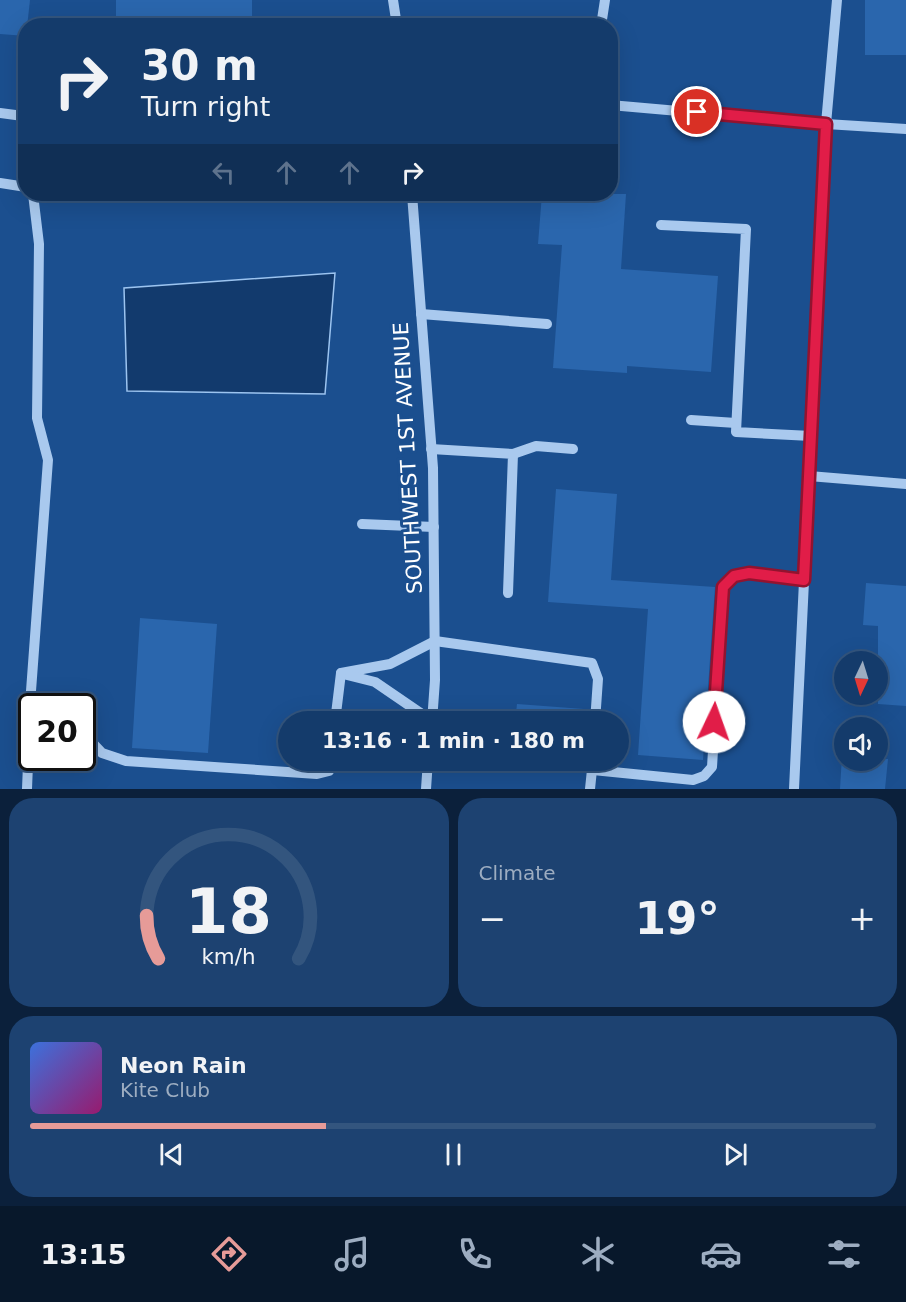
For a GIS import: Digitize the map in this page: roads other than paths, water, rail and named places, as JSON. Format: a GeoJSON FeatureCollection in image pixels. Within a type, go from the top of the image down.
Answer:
{"type":"FeatureCollection","features":[{"type":"Feature","properties":{"kind":"street"},"geometry":{"type":"LineString","coordinates":[[393,0],[396,18]]}},
{"type":"Feature","properties":{"kind":"street"},"geometry":{"type":"LineString","coordinates":[[602,18],[605,0]]}},
{"type":"Feature","properties":{"kind":"street"},"geometry":{"type":"LineString","coordinates":[[794,789],[826,124],[837,0]]}},
{"type":"Feature","properties":{"kind":"street"},"geometry":{"type":"LineString","coordinates":[[618,106],[906,129]]}},
{"type":"Feature","properties":{"kind":"street"},"geometry":{"type":"LineString","coordinates":[[0,113],[18,115]]}},
{"type":"Feature","properties":{"kind":"street"},"geometry":{"type":"LineString","coordinates":[[0,183],[18,186]]}},
{"type":"Feature","properties":{"kind":"street"},"geometry":{"type":"LineString","coordinates":[[34,201],[39,244],[38,418],[48,460],[35,693]]}},
{"type":"Feature","properties":{"kind":"street","name":"SOUTHWEST 1ST AVENUE"},"geometry":{"type":"LineString","coordinates":[[413,201],[431,449],[435,641],[433,711]]}},
{"type":"Feature","properties":{"kind":"street"},"geometry":{"type":"LineString","coordinates":[[661,225],[746,229],[736,432],[811,436]]}},
{"type":"Feature","properties":{"kind":"street"},"geometry":{"type":"LineString","coordinates":[[421,314],[547,324]]}},
{"type":"Feature","properties":{"kind":"street"},"geometry":{"type":"LineString","coordinates":[[691,420],[736,423]]}},
{"type":"Feature","properties":{"kind":"street"},"geometry":{"type":"LineString","coordinates":[[431,449],[513,454],[536,446],[573,449]]}},
{"type":"Feature","properties":{"kind":"street"},"geometry":{"type":"LineString","coordinates":[[508,593],[513,454]]}},
{"type":"Feature","properties":{"kind":"street"},"geometry":{"type":"LineString","coordinates":[[809,476],[906,484]]}},
{"type":"Feature","properties":{"kind":"street"},"geometry":{"type":"LineString","coordinates":[[362,524],[434,527]]}},
{"type":"Feature","properties":{"kind":"street"},"geometry":{"type":"LineString","coordinates":[[629,770],[693,780],[704,776],[712,767],[723,587],[734,576],[749,573],[804,580]]}},
{"type":"Feature","properties":{"kind":"street"},"geometry":{"type":"LineString","coordinates":[[341,673],[390,664],[435,641],[592,663],[598,679],[596,711]]}},
{"type":"Feature","properties":{"kind":"street"},"geometry":{"type":"LineString","coordinates":[[341,673],[375,682],[417,711]]}},
{"type":"Feature","properties":{"kind":"street"},"geometry":{"type":"LineString","coordinates":[[336,711],[341,673]]}},
{"type":"Feature","properties":{"kind":"street"},"geometry":{"type":"LineString","coordinates":[[96,747],[102,753],[126,762],[317,774],[322,771]]}},
{"type":"Feature","properties":{"kind":"street"},"geometry":{"type":"LineString","coordinates":[[27,789],[28,771]]}},
{"type":"Feature","properties":{"kind":"street"},"geometry":{"type":"LineString","coordinates":[[426,789],[427,771]]}},
{"type":"Feature","properties":{"kind":"street"},"geometry":{"type":"LineString","coordinates":[[590,789],[592,771]]}},
{"type":"Feature","properties":{"kind":"water"},"geometry":{"type":"Polygon","coordinates":[[[335,273],[325,394],[127,391],[124,288],[335,273]]]}}]}
